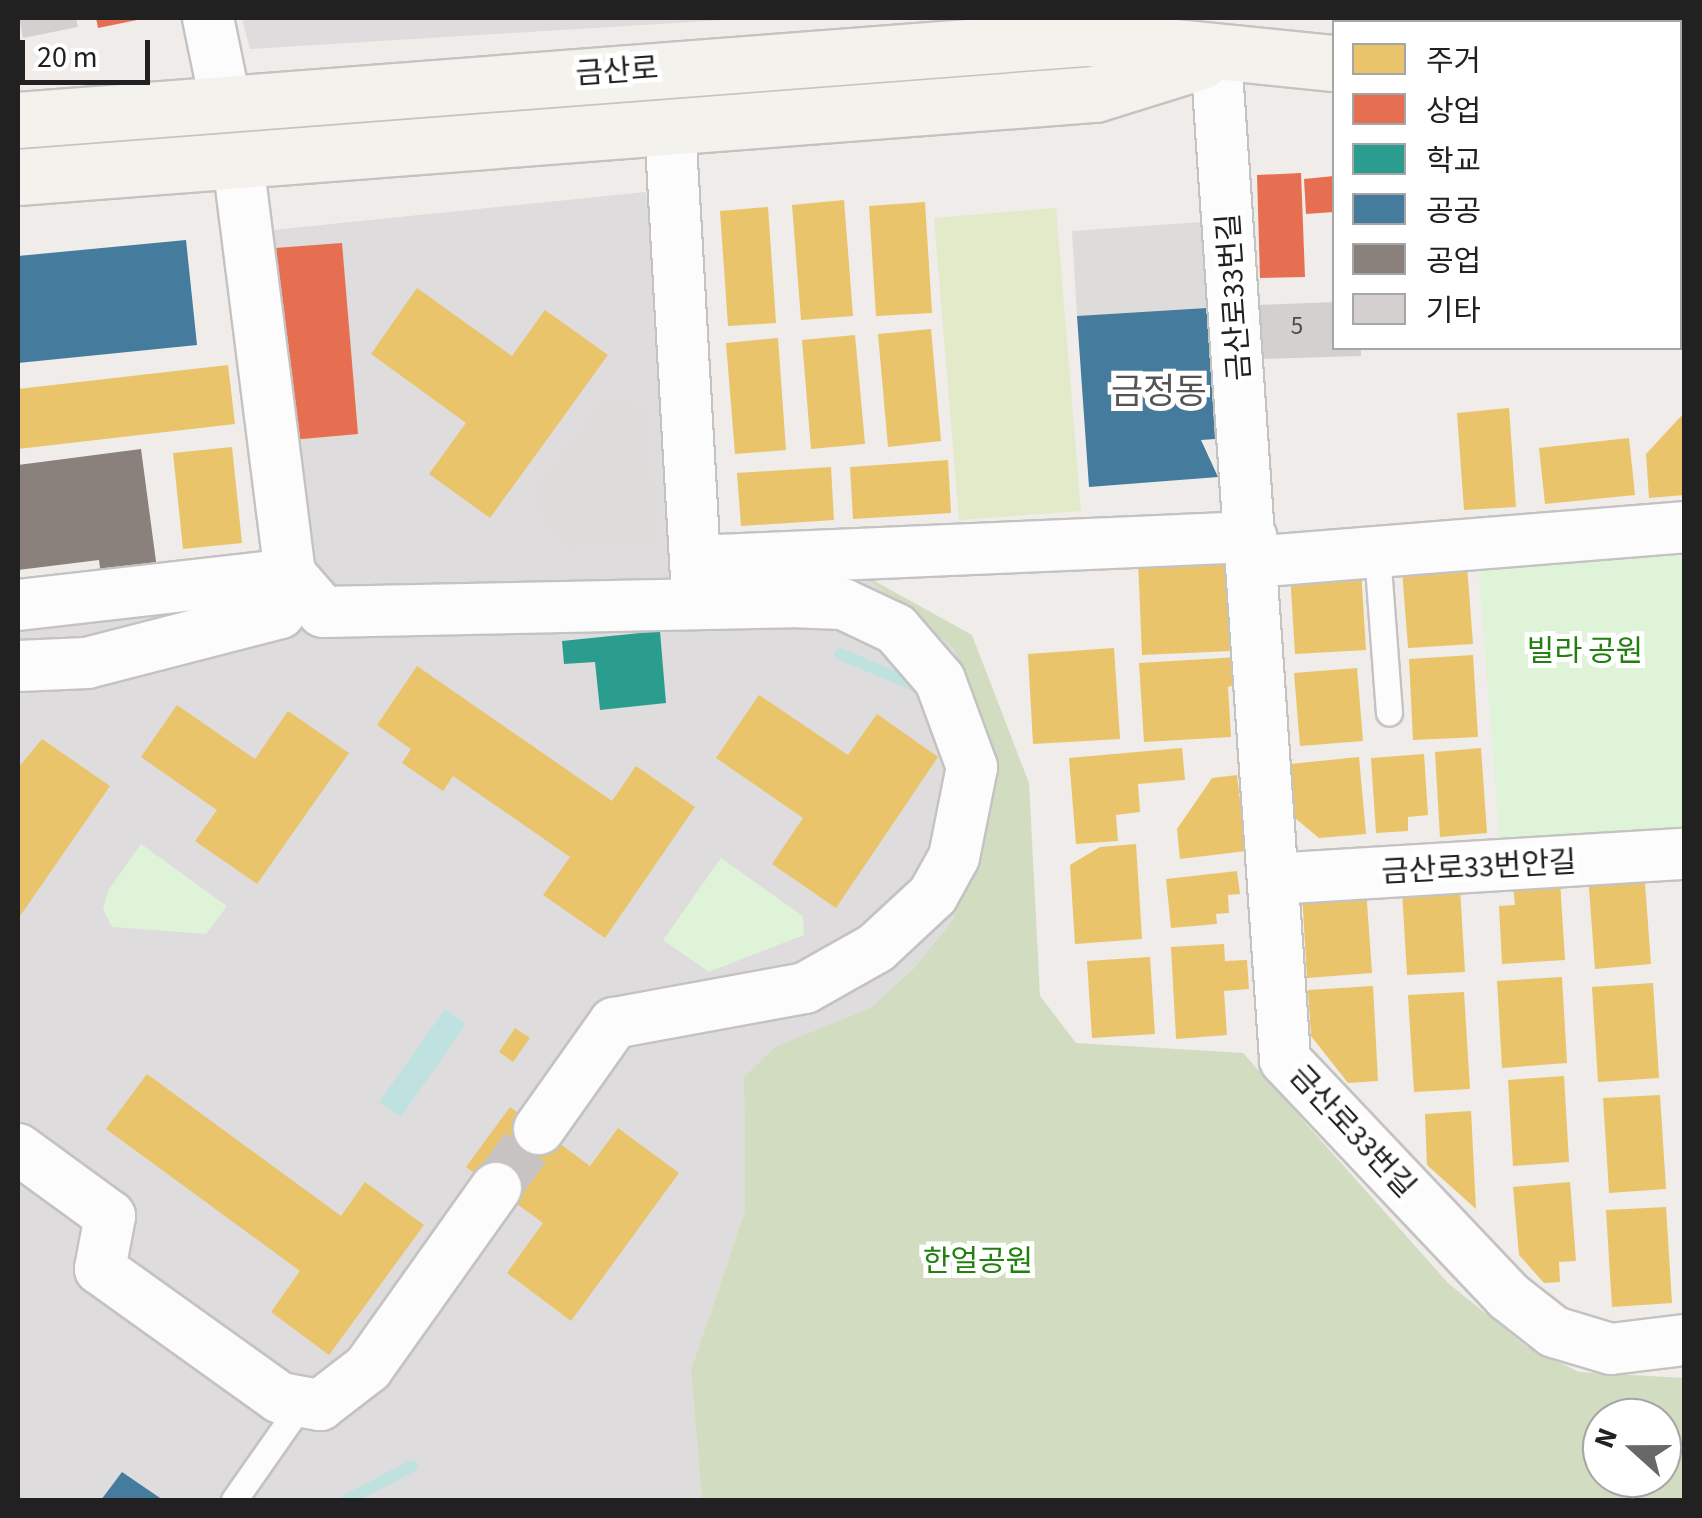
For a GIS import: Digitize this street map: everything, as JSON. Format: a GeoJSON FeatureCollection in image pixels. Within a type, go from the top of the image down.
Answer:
{"type":"FeatureCollection","features":[{"type":"Feature","properties":{"kind":"street"},"geometry":{"type":"LineString","coordinates":[[208,18],[224,100]]}},
{"type":"Feature","properties":{"kind":"street","name":"금산로"},"geometry":{"type":"LineString","coordinates":[[18,177],[1095,94],[1212,37]]}},
{"type":"Feature","properties":{"kind":"street","name":"금산로"},"geometry":{"type":"LineString","coordinates":[[18,120],[224,100],[1087,38],[1212,37],[1332,63]]}},
{"type":"Feature","properties":{"kind":"street","name":"금산로33번길"},"geometry":{"type":"LineString","coordinates":[[1212,37],[1218,249],[1252,550],[1284,1060],[1474,1261],[1554,1332],[1611,1349],[1684,1340]]}},
{"type":"Feature","properties":{"kind":"street","name":"금산로"},"geometry":{"type":"LineString","coordinates":[[670,127],[696,581]]}},
{"type":"Feature","properties":{"kind":"street"},"geometry":{"type":"LineString","coordinates":[[18,666],[86,662],[280,613],[290,574],[238,161]]}},
{"type":"Feature","properties":{"kind":"street"},"geometry":{"type":"LineString","coordinates":[[290,574],[323,612],[696,581],[1252,550],[1377,553],[1684,528]]}},
{"type":"Feature","properties":{"kind":"street"},"geometry":{"type":"LineString","coordinates":[[18,605],[290,574]]}},
{"type":"Feature","properties":{"kind":"street"},"geometry":{"type":"LineString","coordinates":[[539,1129],[614,1023],[805,988],[876,948],[933,896],[954,857],[972,768],[940,680],[896,629],[843,604],[738,608],[696,581]]}},
{"type":"Feature","properties":{"kind":"street","name":"금산로33번안길"},"geometry":{"type":"LineString","coordinates":[[1273,879],[1684,854]]}},
{"type":"Feature","properties":{"kind":"street"},"geometry":{"type":"LineString","coordinates":[[18,1149],[110,1216],[100,1269],[240,1372],[302,1403],[320,1404],[368,1368],[496,1188]]}},
{"type":"Feature","properties":{"kind":"lane"},"geometry":{"type":"LineString","coordinates":[[1377,553],[1389,713]]}},
{"type":"Feature","properties":{"kind":"lane"},"geometry":{"type":"LineString","coordinates":[[234,1500],[302,1403]]}},
{"type":"Feature","properties":{"kind":"shaded area"},"geometry":{"type":"Polygon","coordinates":[[[242,18],[756,18],[250,49],[242,18]]]}},
{"type":"Feature","properties":{"kind":"shaded area"},"geometry":{"type":"Polygon","coordinates":[[[646,192],[687,585],[860,573],[953,648],[984,722],[993,790],[953,920],[913,969],[870,1008],[776,1047],[744,1077],[745,1210],[691,1370],[702,1500],[18,1500],[18,630],[266,595],[253,232],[646,192]]]}},
{"type":"Feature","properties":{"kind":"shaded area"},"geometry":{"type":"Polygon","coordinates":[[[1202,222],[1207,308],[1077,316],[1072,231],[1202,222]]]}},
{"type":"Feature","properties":{"kind":"shaded area"},"geometry":{"type":"Polygon","coordinates":[[[605,393],[648,410],[658,545],[563,550],[529,496],[605,393]]]}},
{"type":"Feature","properties":{"kind":"green space"},"geometry":{"type":"Polygon","coordinates":[[[1056,208],[1081,511],[959,520],[934,218],[1056,208]]]}},
{"type":"Feature","properties":{"kind":"green space","name":"빌라 공원"},"geometry":{"type":"Polygon","coordinates":[[[1684,544],[1684,827],[1500,842],[1478,561],[1684,544]]]}},
{"type":"Feature","properties":{"kind":"green space","name":"한얼공원"},"geometry":{"type":"Polygon","coordinates":[[[860,573],[972,635],[1029,783],[1040,996],[1076,1043],[1243,1053],[1448,1283],[1526,1346],[1579,1372],[1684,1378],[1684,1500],[702,1500],[691,1370],[745,1210],[744,1077],[775,1047],[870,1008],[913,969],[953,920],[993,790],[984,722],[953,648],[860,573]]]}},
{"type":"Feature","properties":{"kind":"green space"},"geometry":{"type":"Polygon","coordinates":[[[141,844],[227,906],[206,934],[112,927],[103,909],[108,891],[141,844]]]}},
{"type":"Feature","properties":{"kind":"green space"},"geometry":{"type":"Polygon","coordinates":[[[721,858],[803,916],[804,935],[709,972],[663,940],[721,858]]]}},
{"type":"Feature","properties":{"kind":"water"},"geometry":{"type":"Polygon","coordinates":[[[445,1009],[466,1024],[401,1117],[379,1102],[445,1009]]]}},
{"type":"Feature","properties":{"kind":"building: 주거"},"geometry":{"type":"Polygon","coordinates":[[[844,200],[853,316],[801,320],[792,205],[844,200]]]}},
{"type":"Feature","properties":{"kind":"building: 주거"},"geometry":{"type":"Polygon","coordinates":[[[925,202],[932,313],[876,316],[869,206],[925,202]]]}},
{"type":"Feature","properties":{"kind":"building: 주거"},"geometry":{"type":"Polygon","coordinates":[[[768,207],[776,323],[728,326],[720,211],[768,207]]]}},
{"type":"Feature","properties":{"kind":"building: 주거"},"geometry":{"type":"Polygon","coordinates":[[[417,288],[512,356],[545,310],[608,355],[490,518],[429,474],[466,423],[371,354],[417,288]]]}},
{"type":"Feature","properties":{"kind":"building: 주거"},"geometry":{"type":"Polygon","coordinates":[[[931,329],[941,441],[888,447],[878,334],[931,329]]]}},
{"type":"Feature","properties":{"kind":"building: 주거"},"geometry":{"type":"Polygon","coordinates":[[[855,335],[865,444],[811,449],[802,340],[855,335]]]}},
{"type":"Feature","properties":{"kind":"building: 주거"},"geometry":{"type":"Polygon","coordinates":[[[778,338],[786,450],[735,454],[726,343],[778,338]]]}},
{"type":"Feature","properties":{"kind":"building: 주거"},"geometry":{"type":"Polygon","coordinates":[[[228,365],[235,424],[18,449],[18,389],[228,365]]]}},
{"type":"Feature","properties":{"kind":"building: 주거"},"geometry":{"type":"Polygon","coordinates":[[[1509,408],[1516,507],[1464,510],[1457,413],[1509,408]]]}},
{"type":"Feature","properties":{"kind":"building: 주거"},"geometry":{"type":"Polygon","coordinates":[[[1684,413],[1684,495],[1649,498],[1646,454],[1684,413]]]}},
{"type":"Feature","properties":{"kind":"building: 주거"},"geometry":{"type":"Polygon","coordinates":[[[1629,438],[1635,495],[1545,504],[1539,448],[1629,438]]]}},
{"type":"Feature","properties":{"kind":"building: 주거"},"geometry":{"type":"Polygon","coordinates":[[[232,447],[242,543],[183,549],[173,453],[232,447]]]}},
{"type":"Feature","properties":{"kind":"building: 주거"},"geometry":{"type":"Polygon","coordinates":[[[948,460],[951,513],[853,519],[850,467],[948,460]]]}},
{"type":"Feature","properties":{"kind":"building: 주거"},"geometry":{"type":"Polygon","coordinates":[[[831,467],[834,520],[741,526],[737,473],[831,467]]]}},
{"type":"Feature","properties":{"kind":"building: 주거"},"geometry":{"type":"Polygon","coordinates":[[[1227,556],[1231,651],[1142,655],[1138,560],[1227,556]]]}},
{"type":"Feature","properties":{"kind":"building: 주거"},"geometry":{"type":"Polygon","coordinates":[[[1467,565],[1473,644],[1408,648],[1402,570],[1467,565]]]}},
{"type":"Feature","properties":{"kind":"building: 주거"},"geometry":{"type":"Polygon","coordinates":[[[1361,570],[1366,650],[1295,654],[1290,574],[1361,570]]]}},
{"type":"Feature","properties":{"kind":"building: 주거"},"geometry":{"type":"Polygon","coordinates":[[[1114,648],[1120,739],[1033,744],[1028,654],[1114,648]]]}},
{"type":"Feature","properties":{"kind":"building: 주거"},"geometry":{"type":"Polygon","coordinates":[[[1473,655],[1478,737],[1413,740],[1409,659],[1473,655]]]}},
{"type":"Feature","properties":{"kind":"building: 주거"},"geometry":{"type":"Polygon","coordinates":[[[1239,657],[1241,683],[1228,687],[1231,737],[1144,742],[1139,663],[1239,657]]]}},
{"type":"Feature","properties":{"kind":"building: 주거"},"geometry":{"type":"Polygon","coordinates":[[[417,666],[612,801],[636,766],[695,807],[605,938],[543,895],[570,857],[453,776],[443,791],[402,763],[411,749],[377,725],[417,666]]]}},
{"type":"Feature","properties":{"kind":"building: 주거"},"geometry":{"type":"Polygon","coordinates":[[[1357,668],[1363,741],[1300,746],[1294,673],[1357,668]]]}},
{"type":"Feature","properties":{"kind":"building: 주거"},"geometry":{"type":"Polygon","coordinates":[[[759,695],[848,755],[877,714],[938,757],[836,908],[772,864],[803,818],[716,758],[759,695]]]}},
{"type":"Feature","properties":{"kind":"building: 주거"},"geometry":{"type":"Polygon","coordinates":[[[177,705],[255,759],[288,711],[349,753],[257,884],[195,841],[217,810],[141,757],[177,705]]]}},
{"type":"Feature","properties":{"kind":"building: 주거"},"geometry":{"type":"Polygon","coordinates":[[[42,739],[110,786],[18,919],[18,768],[42,739]]]}},
{"type":"Feature","properties":{"kind":"building: 주거"},"geometry":{"type":"Polygon","coordinates":[[[1182,748],[1185,780],[1138,784],[1140,812],[1116,815],[1118,841],[1076,844],[1069,758],[1182,748]]]}},
{"type":"Feature","properties":{"kind":"building: 주거"},"geometry":{"type":"Polygon","coordinates":[[[1481,748],[1487,833],[1440,837],[1435,752],[1481,748]]]}},
{"type":"Feature","properties":{"kind":"building: 주거"},"geometry":{"type":"Polygon","coordinates":[[[1424,754],[1428,815],[1408,817],[1408,831],[1376,833],[1371,758],[1424,754]]]}},
{"type":"Feature","properties":{"kind":"building: 주거"},"geometry":{"type":"Polygon","coordinates":[[[1359,757],[1366,834],[1319,838],[1295,818],[1290,764],[1359,757]]]}},
{"type":"Feature","properties":{"kind":"building: 주거"},"geometry":{"type":"Polygon","coordinates":[[[1237,775],[1246,851],[1180,859],[1177,829],[1212,778],[1237,775]]]}},
{"type":"Feature","properties":{"kind":"building: 주거"},"geometry":{"type":"Polygon","coordinates":[[[1136,844],[1142,939],[1075,944],[1070,865],[1100,847],[1136,844]]]}},
{"type":"Feature","properties":{"kind":"building: 주거"},"geometry":{"type":"Polygon","coordinates":[[[1644,870],[1651,964],[1595,969],[1588,875],[1644,870]]]}},
{"type":"Feature","properties":{"kind":"building: 주거"},"geometry":{"type":"Polygon","coordinates":[[[1237,871],[1240,894],[1228,895],[1229,913],[1216,914],[1217,924],[1171,928],[1166,879],[1237,871]]]}},
{"type":"Feature","properties":{"kind":"building: 주거"},"geometry":{"type":"Polygon","coordinates":[[[1560,881],[1565,960],[1502,964],[1499,906],[1515,905],[1513,884],[1560,881]]]}},
{"type":"Feature","properties":{"kind":"building: 주거"},"geometry":{"type":"Polygon","coordinates":[[[1460,888],[1465,972],[1407,975],[1402,891],[1460,888]]]}},
{"type":"Feature","properties":{"kind":"building: 주거"},"geometry":{"type":"Polygon","coordinates":[[[1366,889],[1372,973],[1307,978],[1302,893],[1366,889]]]}},
{"type":"Feature","properties":{"kind":"building: 주거"},"geometry":{"type":"Polygon","coordinates":[[[1224,944],[1225,961],[1247,960],[1249,989],[1224,991],[1227,1035],[1176,1039],[1171,947],[1224,944]]]}},
{"type":"Feature","properties":{"kind":"building: 주거"},"geometry":{"type":"Polygon","coordinates":[[[1150,957],[1155,1034],[1092,1038],[1087,961],[1150,957]]]}},
{"type":"Feature","properties":{"kind":"building: 주거"},"geometry":{"type":"Polygon","coordinates":[[[1562,977],[1567,1063],[1502,1068],[1497,981],[1562,977]]]}},
{"type":"Feature","properties":{"kind":"building: 주거"},"geometry":{"type":"Polygon","coordinates":[[[1653,983],[1659,1078],[1598,1082],[1592,987],[1653,983]]]}},
{"type":"Feature","properties":{"kind":"building: 주거"},"geometry":{"type":"Polygon","coordinates":[[[1373,986],[1378,1081],[1348,1083],[1311,1036],[1308,990],[1373,986]]]}},
{"type":"Feature","properties":{"kind":"building: 주거"},"geometry":{"type":"Polygon","coordinates":[[[1464,992],[1470,1089],[1414,1092],[1408,995],[1464,992]]]}},
{"type":"Feature","properties":{"kind":"building: 주거"},"geometry":{"type":"Polygon","coordinates":[[[515,1028],[530,1038],[513,1062],[499,1052],[515,1028]]]}},
{"type":"Feature","properties":{"kind":"building: 주거"},"geometry":{"type":"Polygon","coordinates":[[[147,1074],[341,1216],[365,1182],[424,1225],[329,1355],[271,1312],[300,1271],[106,1129],[147,1074]]]}},
{"type":"Feature","properties":{"kind":"building: 주거"},"geometry":{"type":"Polygon","coordinates":[[[1564,1076],[1569,1162],[1513,1166],[1508,1080],[1564,1076]]]}},
{"type":"Feature","properties":{"kind":"building: 주거"},"geometry":{"type":"Polygon","coordinates":[[[1660,1095],[1666,1189],[1609,1193],[1603,1098],[1660,1095]]]}},
{"type":"Feature","properties":{"kind":"building: 주거"},"geometry":{"type":"Polygon","coordinates":[[[510,1107],[590,1166],[618,1128],[679,1173],[571,1321],[507,1273],[543,1223],[466,1167],[510,1107]]]}},
{"type":"Feature","properties":{"kind":"building: 주거"},"geometry":{"type":"Polygon","coordinates":[[[1471,1111],[1476,1209],[1427,1165],[1425,1114],[1471,1111]]]}},
{"type":"Feature","properties":{"kind":"building: 주거"},"geometry":{"type":"Polygon","coordinates":[[[1570,1182],[1576,1261],[1559,1262],[1560,1282],[1544,1283],[1519,1255],[1513,1187],[1570,1182]]]}},
{"type":"Feature","properties":{"kind":"building: 주거"},"geometry":{"type":"Polygon","coordinates":[[[1666,1207],[1672,1303],[1612,1307],[1606,1210],[1666,1207]]]}},
{"type":"Feature","properties":{"kind":"building: 상업"},"geometry":{"type":"Polygon","coordinates":[[[96,18],[142,18],[142,19],[98,28],[96,18]]]}},
{"type":"Feature","properties":{"kind":"building: 상업"},"geometry":{"type":"Polygon","coordinates":[[[1301,173],[1305,277],[1260,278],[1257,175],[1301,173]]]}},
{"type":"Feature","properties":{"kind":"building: 상업"},"geometry":{"type":"Polygon","coordinates":[[[1332,176],[1332,212],[1306,214],[1304,179],[1332,176]]]}},
{"type":"Feature","properties":{"kind":"building: 상업"},"geometry":{"type":"Polygon","coordinates":[[[342,243],[358,434],[291,440],[275,248],[342,243]]]}},
{"type":"Feature","properties":{"kind":"building: 학교"},"geometry":{"type":"Polygon","coordinates":[[[660,631],[666,703],[600,710],[595,662],[564,664],[562,641],[660,631]]]}},
{"type":"Feature","properties":{"kind":"building: 공공"},"geometry":{"type":"Polygon","coordinates":[[[186,240],[197,345],[18,363],[18,256],[186,240]]]}},
{"type":"Feature","properties":{"kind":"building: 공공"},"geometry":{"type":"Polygon","coordinates":[[[1207,308],[1215,439],[1201,440],[1218,477],[1089,487],[1077,316],[1207,308]]]}},
{"type":"Feature","properties":{"kind":"building: 공공"},"geometry":{"type":"Polygon","coordinates":[[[122,1472],[163,1500],[101,1500],[122,1472]]]}},
{"type":"Feature","properties":{"kind":"building: 공업"},"geometry":{"type":"Polygon","coordinates":[[[141,449],[157,569],[101,576],[99,560],[18,570],[18,465],[141,449]]]}},
{"type":"Feature","properties":{"kind":"building: 기타"},"geometry":{"type":"Polygon","coordinates":[[[19,18],[76,18],[78,27],[23,38],[19,18]]]}},
{"type":"Feature","properties":{"kind":"building: 기타"},"geometry":{"type":"Polygon","coordinates":[[[1332,302],[1332,350],[1361,350],[1361,356],[1259,359],[1258,305],[1332,302]]]}},
{"type":"Feature","properties":{"kind":"waterway"},"geometry":{"type":"LineString","coordinates":[[840,654],[919,687]]}},
{"type":"Feature","properties":{"kind":"waterway"},"geometry":{"type":"LineString","coordinates":[[347,1500],[412,1466]]}},
{"type":"Feature","properties":{"kind":"tunnel"},"geometry":{"type":"LineString","coordinates":[[496,1188],[539,1129]]}},
{"type":"Feature","properties":{"kind":"district","name":"금정동"},"geometry":{"type":"Point","coordinates":[1159,392]}}]}
